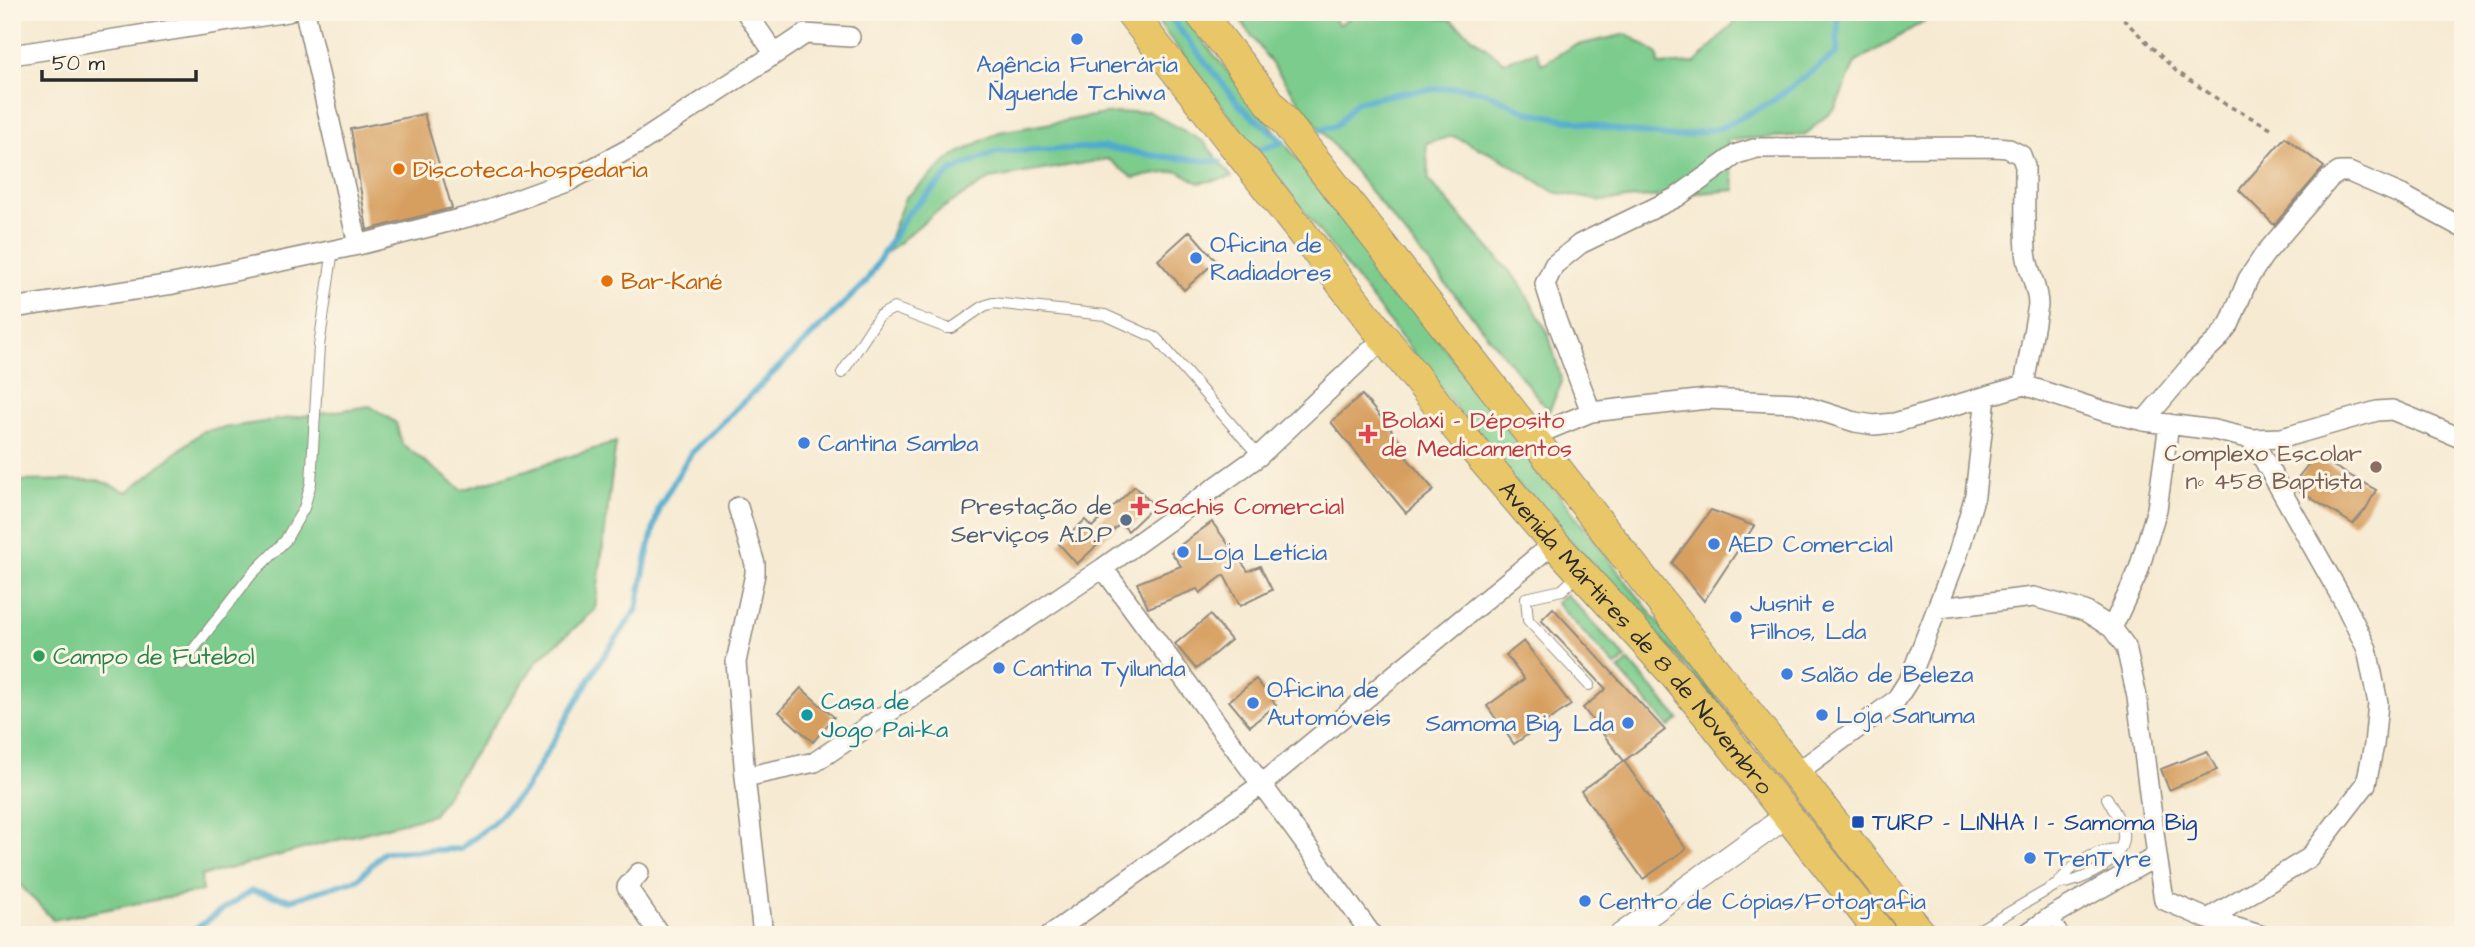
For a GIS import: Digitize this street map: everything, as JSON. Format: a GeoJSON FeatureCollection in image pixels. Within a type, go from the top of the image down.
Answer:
{"type":"FeatureCollection","features":[{"type":"Feature","properties":{"kind":"main road","name":"Avenida Mártires de 8 de Novembro"},"geometry":{"type":"LineString","coordinates":[[1130,12],[1384,338],[1554,543],[1671,671],[1882,935]]}},
{"type":"Feature","properties":{"kind":"main road","name":"Avenida Mártires de 8 de Novembro"},"geometry":{"type":"LineString","coordinates":[[1209,21],[1313,159],[1922,935]]}},
{"type":"Feature","properties":{"kind":"street"},"geometry":{"type":"LineString","coordinates":[[12,55],[288,12]]}},
{"type":"Feature","properties":{"kind":"street"},"geometry":{"type":"LineString","coordinates":[[306,12],[358,244]]}},
{"type":"Feature","properties":{"kind":"street"},"geometry":{"type":"LineString","coordinates":[[747,12],[775,54]]}},
{"type":"Feature","properties":{"kind":"street"},"geometry":{"type":"LineString","coordinates":[[12,309],[173,284],[358,244],[475,215],[569,181],[636,145],[805,34],[850,37]]}},
{"type":"Feature","properties":{"kind":"street"},"geometry":{"type":"LineString","coordinates":[[1591,412],[1545,284],[1555,265],[1580,244],[1677,197],[1737,154],[1757,148],[1996,147],[2007,148],[2021,155],[2025,166],[2026,253],[2038,293],[2024,385]]}},
{"type":"Feature","properties":{"kind":"street"},"geometry":{"type":"LineString","coordinates":[[2144,421],[2230,323],[2248,279],[2264,255],[2329,179],[2339,172],[2349,172],[2402,195],[2463,228]]}},
{"type":"Feature","properties":{"kind":"street"},"geometry":{"type":"LineString","coordinates":[[745,777],[815,762],[1103,568],[1259,456],[1384,338]]}},
{"type":"Feature","properties":{"kind":"street"},"geometry":{"type":"LineString","coordinates":[[1533,436],[1591,412],[1707,399],[1795,403],[1855,422],[1874,425],[1894,423],[2024,385],[2103,411],[2144,421],[2214,430],[2252,439],[2281,438],[2377,411],[2392,411],[2463,439]]}},
{"type":"Feature","properties":{"kind":"street"},"geometry":{"type":"LineString","coordinates":[[1795,774],[1896,700],[1910,678],[1939,608],[1975,495],[1986,397]]}},
{"type":"Feature","properties":{"kind":"street"},"geometry":{"type":"LineString","coordinates":[[2112,628],[2138,572],[2157,509],[2169,424]]}},
{"type":"Feature","properties":{"kind":"street"},"geometry":{"type":"LineString","coordinates":[[2208,919],[2309,858],[2366,783],[2374,745],[2378,702],[2367,649],[2344,602],[2252,439]]}},
{"type":"Feature","properties":{"kind":"street"},"geometry":{"type":"LineString","coordinates":[[738,507],[755,564],[736,662],[762,935]]}},
{"type":"Feature","properties":{"kind":"street"},"geometry":{"type":"LineString","coordinates":[[1050,935],[1262,784],[1554,543]]}},
{"type":"Feature","properties":{"kind":"street"},"geometry":{"type":"LineString","coordinates":[[1103,568],[1372,935]]}},
{"type":"Feature","properties":{"kind":"street"},"geometry":{"type":"LineString","coordinates":[[1939,608],[2034,597],[2085,611],[2112,628],[2126,647],[2137,697],[2164,901],[2208,919],[2260,935]]}},
{"type":"Feature","properties":{"kind":"street"},"geometry":{"type":"LineString","coordinates":[[1622,934],[1788,816]]}},
{"type":"Feature","properties":{"kind":"street"},"geometry":{"type":"LineString","coordinates":[[2025,935],[2052,916],[2157,856]]}},
{"type":"Feature","properties":{"kind":"street"},"geometry":{"type":"LineString","coordinates":[[639,873],[627,887],[660,935]]}},
{"type":"Feature","properties":{"kind":"lane"},"geometry":{"type":"LineString","coordinates":[[182,664],[251,575],[285,541],[304,508],[311,483],[319,346],[333,249]]}},
{"type":"Feature","properties":{"kind":"lane"},"geometry":{"type":"LineString","coordinates":[[842,373],[879,316],[894,308],[947,328],[952,328],[984,306],[993,303],[1105,315],[1156,338],[1259,456]]}},
{"type":"Feature","properties":{"kind":"lane"},"geometry":{"type":"LineString","coordinates":[[1526,597],[1562,590],[1581,573]]}},
{"type":"Feature","properties":{"kind":"lane"},"geometry":{"type":"LineString","coordinates":[[1510,580],[1526,597],[1528,620],[1589,685]]}},
{"type":"Feature","properties":{"kind":"lane"},"geometry":{"type":"LineString","coordinates":[[1970,935],[2058,884],[2074,882],[2112,860],[2123,841],[2122,828],[2107,798]]}},
{"type":"Feature","properties":{"kind":"lane"},"geometry":{"type":"LineString","coordinates":[[2052,916],[2065,935]]}},
{"type":"Feature","properties":{"kind":"path"},"geometry":{"type":"LineString","coordinates":[[2116,12],[2176,71],[2225,104],[2275,130]]}},
{"type":"Feature","properties":{"kind":"green space"},"geometry":{"type":"Polygon","coordinates":[[[1150,12],[1180,12],[1746,735],[1637,611],[1503,469],[1150,12]]]}},
{"type":"Feature","properties":{"kind":"green space"},"geometry":{"type":"Polygon","coordinates":[[[1243,12],[1329,12],[1339,25],[1359,12],[1405,12],[1451,20],[1504,62],[1536,51],[1542,64],[1573,46],[1627,34],[1658,54],[1659,65],[1695,63],[1748,12],[1939,12],[1855,63],[1836,107],[1805,135],[1727,140],[1735,190],[1601,201],[1554,192],[1500,158],[1453,136],[1426,143],[1429,181],[1520,283],[1548,333],[1562,382],[1549,411],[1303,107],[1238,17],[1243,12]]]}},
{"type":"Feature","properties":{"kind":"green space"},"geometry":{"type":"Polygon","coordinates":[[[1148,111],[1204,142],[1232,177],[1199,183],[1178,171],[1133,178],[1108,159],[990,179],[933,214],[882,257],[905,198],[953,156],[999,132],[1105,114],[1148,111]]]}},
{"type":"Feature","properties":{"kind":"green space"},"geometry":{"type":"Polygon","coordinates":[[[370,406],[396,423],[402,444],[462,490],[616,442],[595,610],[537,661],[433,815],[201,876],[202,891],[53,920],[12,876],[12,481],[98,480],[127,492],[203,431],[370,406]]]}},
{"type":"Feature","properties":{"kind":"green space"},"geometry":{"type":"Polygon","coordinates":[[[1566,594],[1626,658],[1616,667],[1556,603],[1566,594]]]}},
{"type":"Feature","properties":{"kind":"green space"},"geometry":{"type":"Polygon","coordinates":[[[1629,661],[1679,719],[1669,727],[1619,670],[1629,661]]]}},
{"type":"Feature","properties":{"kind":"building","name":"Discoteca-hospedaria"},"geometry":{"type":"Polygon","coordinates":[[[424,114],[452,208],[367,230],[351,129],[424,114]]]}},
{"type":"Feature","properties":{"kind":"building"},"geometry":{"type":"Polygon","coordinates":[[[2285,137],[2324,167],[2274,225],[2239,190],[2285,137]]]}},
{"type":"Feature","properties":{"kind":"building"},"geometry":{"type":"Polygon","coordinates":[[[1190,231],[1216,261],[1184,290],[1158,260],[1190,231]]]}},
{"type":"Feature","properties":{"kind":"building"},"geometry":{"type":"Polygon","coordinates":[[[1362,395],[1406,447],[1401,451],[1434,490],[1406,513],[1331,422],[1362,395]]]}},
{"type":"Feature","properties":{"kind":"building"},"geometry":{"type":"Polygon","coordinates":[[[2315,456],[2376,490],[2366,509],[2353,524],[2293,487],[2315,456]]]}},
{"type":"Feature","properties":{"kind":"building"},"geometry":{"type":"Polygon","coordinates":[[[1135,486],[1154,506],[1128,531],[1121,523],[1077,564],[1059,544],[1085,520],[1092,527],[1135,486]]]}},
{"type":"Feature","properties":{"kind":"building","name":"AED Comercial"},"geometry":{"type":"Polygon","coordinates":[[[1711,510],[1754,526],[1704,601],[1672,563],[1711,510]]]}},
{"type":"Feature","properties":{"kind":"building"},"geometry":{"type":"Polygon","coordinates":[[[1212,522],[1248,571],[1260,566],[1272,590],[1240,606],[1224,575],[1200,593],[1197,589],[1148,608],[1137,583],[1181,566],[1171,552],[1212,522]]]}},
{"type":"Feature","properties":{"kind":"building"},"geometry":{"type":"Polygon","coordinates":[[[1553,608],[1665,730],[1624,761],[1583,708],[1606,689],[1541,620],[1553,608]]]}},
{"type":"Feature","properties":{"kind":"building"},"geometry":{"type":"Polygon","coordinates":[[[1210,615],[1231,640],[1196,669],[1175,644],[1210,615]]]}},
{"type":"Feature","properties":{"kind":"building"},"geometry":{"type":"Polygon","coordinates":[[[1524,641],[1571,705],[1514,744],[1487,706],[1524,679],[1506,655],[1524,641]]]}},
{"type":"Feature","properties":{"kind":"building","name":"Oficina de Automóveis"},"geometry":{"type":"Polygon","coordinates":[[[1256,679],[1276,705],[1250,726],[1229,701],[1256,679]]]}},
{"type":"Feature","properties":{"kind":"building","name":"Casa de Jogo Pai-ka"},"geometry":{"type":"Polygon","coordinates":[[[801,688],[834,717],[813,742],[779,712],[801,688]]]}},
{"type":"Feature","properties":{"kind":"building"},"geometry":{"type":"Polygon","coordinates":[[[2207,751],[2217,770],[2169,790],[2161,769],[2207,751]]]}},
{"type":"Feature","properties":{"kind":"building"},"geometry":{"type":"Polygon","coordinates":[[[1624,761],[1686,849],[1643,879],[1581,791],[1624,761]]]}},
{"type":"Feature","properties":{"kind":"waterway"},"geometry":{"type":"LineString","coordinates":[[1166,12],[1240,106],[1283,142]]}},
{"type":"Feature","properties":{"kind":"waterway"},"geometry":{"type":"LineString","coordinates":[[1321,130],[1338,124],[1356,102],[1405,92],[1458,87],[1485,92],[1528,112],[1624,131],[1676,137],[1720,128],[1771,102],[1837,53],[1838,12]]}},
{"type":"Feature","properties":{"kind":"waterway"},"geometry":{"type":"LineString","coordinates":[[1256,150],[1283,142]]}},
{"type":"Feature","properties":{"kind":"waterway"},"geometry":{"type":"LineString","coordinates":[[188,935],[252,891],[291,900],[358,879],[384,852],[460,849],[492,824],[526,788],[599,663],[637,609],[659,507],[691,453],[866,282],[907,214],[953,170],[996,152],[1104,147],[1157,156],[1220,162]]}},
{"type":"Feature","properties":{"kind":"place","name":"Agência Funerária Nguende Tchiwa"},"geometry":{"type":"Point","coordinates":[1077,39]}},
{"type":"Feature","properties":{"kind":"place","name":"Discoteca-hospedaria"},"geometry":{"type":"Point","coordinates":[399,169]}},
{"type":"Feature","properties":{"kind":"place","name":"Oficina de Radiadores"},"geometry":{"type":"Point","coordinates":[1196,258]}},
{"type":"Feature","properties":{"kind":"place","name":"Bar-Kané"},"geometry":{"type":"Point","coordinates":[607,281]}},
{"type":"Feature","properties":{"kind":"place","name":"Bolaxi - Déposito de Medicamentos"},"geometry":{"type":"Point","coordinates":[1368,434]}},
{"type":"Feature","properties":{"kind":"place","name":"Cantina Samba"},"geometry":{"type":"Point","coordinates":[804,443]}},
{"type":"Feature","properties":{"kind":"place","name":"Complexo Escolar nº 458 Baptista"},"geometry":{"type":"Point","coordinates":[2376,467]}},
{"type":"Feature","properties":{"kind":"place","name":"Sachis Comercial"},"geometry":{"type":"Point","coordinates":[1140,506]}},
{"type":"Feature","properties":{"kind":"place","name":"Prestação de Serviços A.D.P"},"geometry":{"type":"Point","coordinates":[1126,520]}},
{"type":"Feature","properties":{"kind":"place","name":"AED Comercial"},"geometry":{"type":"Point","coordinates":[1714,544]}},
{"type":"Feature","properties":{"kind":"place","name":"Loja Letícia"},"geometry":{"type":"Point","coordinates":[1183,552]}},
{"type":"Feature","properties":{"kind":"place","name":"Jusnit e Filhos, Lda"},"geometry":{"type":"Point","coordinates":[1736,617]}},
{"type":"Feature","properties":{"kind":"place","name":"Campo de Futebol"},"geometry":{"type":"Point","coordinates":[39,656]}},
{"type":"Feature","properties":{"kind":"place","name":"Cantina Tyilunda"},"geometry":{"type":"Point","coordinates":[999,668]}},
{"type":"Feature","properties":{"kind":"place","name":"Salão de Beleza"},"geometry":{"type":"Point","coordinates":[1787,674]}},
{"type":"Feature","properties":{"kind":"place","name":"Oficina de Automóveis"},"geometry":{"type":"Point","coordinates":[1253,703]}},
{"type":"Feature","properties":{"kind":"place","name":"Casa de Jogo Pai-ka"},"geometry":{"type":"Point","coordinates":[807,715]}},
{"type":"Feature","properties":{"kind":"place","name":"Loja Sanuma"},"geometry":{"type":"Point","coordinates":[1822,715]}},
{"type":"Feature","properties":{"kind":"place","name":"Samoma Big, Lda"},"geometry":{"type":"Point","coordinates":[1628,723]}},
{"type":"Feature","properties":{"kind":"place","name":"TURP - LINHA 1 - Samoma Big"},"geometry":{"type":"Point","coordinates":[1858,822]}},
{"type":"Feature","properties":{"kind":"place","name":"TrenTyre"},"geometry":{"type":"Point","coordinates":[2030,858]}},
{"type":"Feature","properties":{"kind":"place","name":"Centro de Cópias/Fotografia"},"geometry":{"type":"Point","coordinates":[1585,901]}}]}
